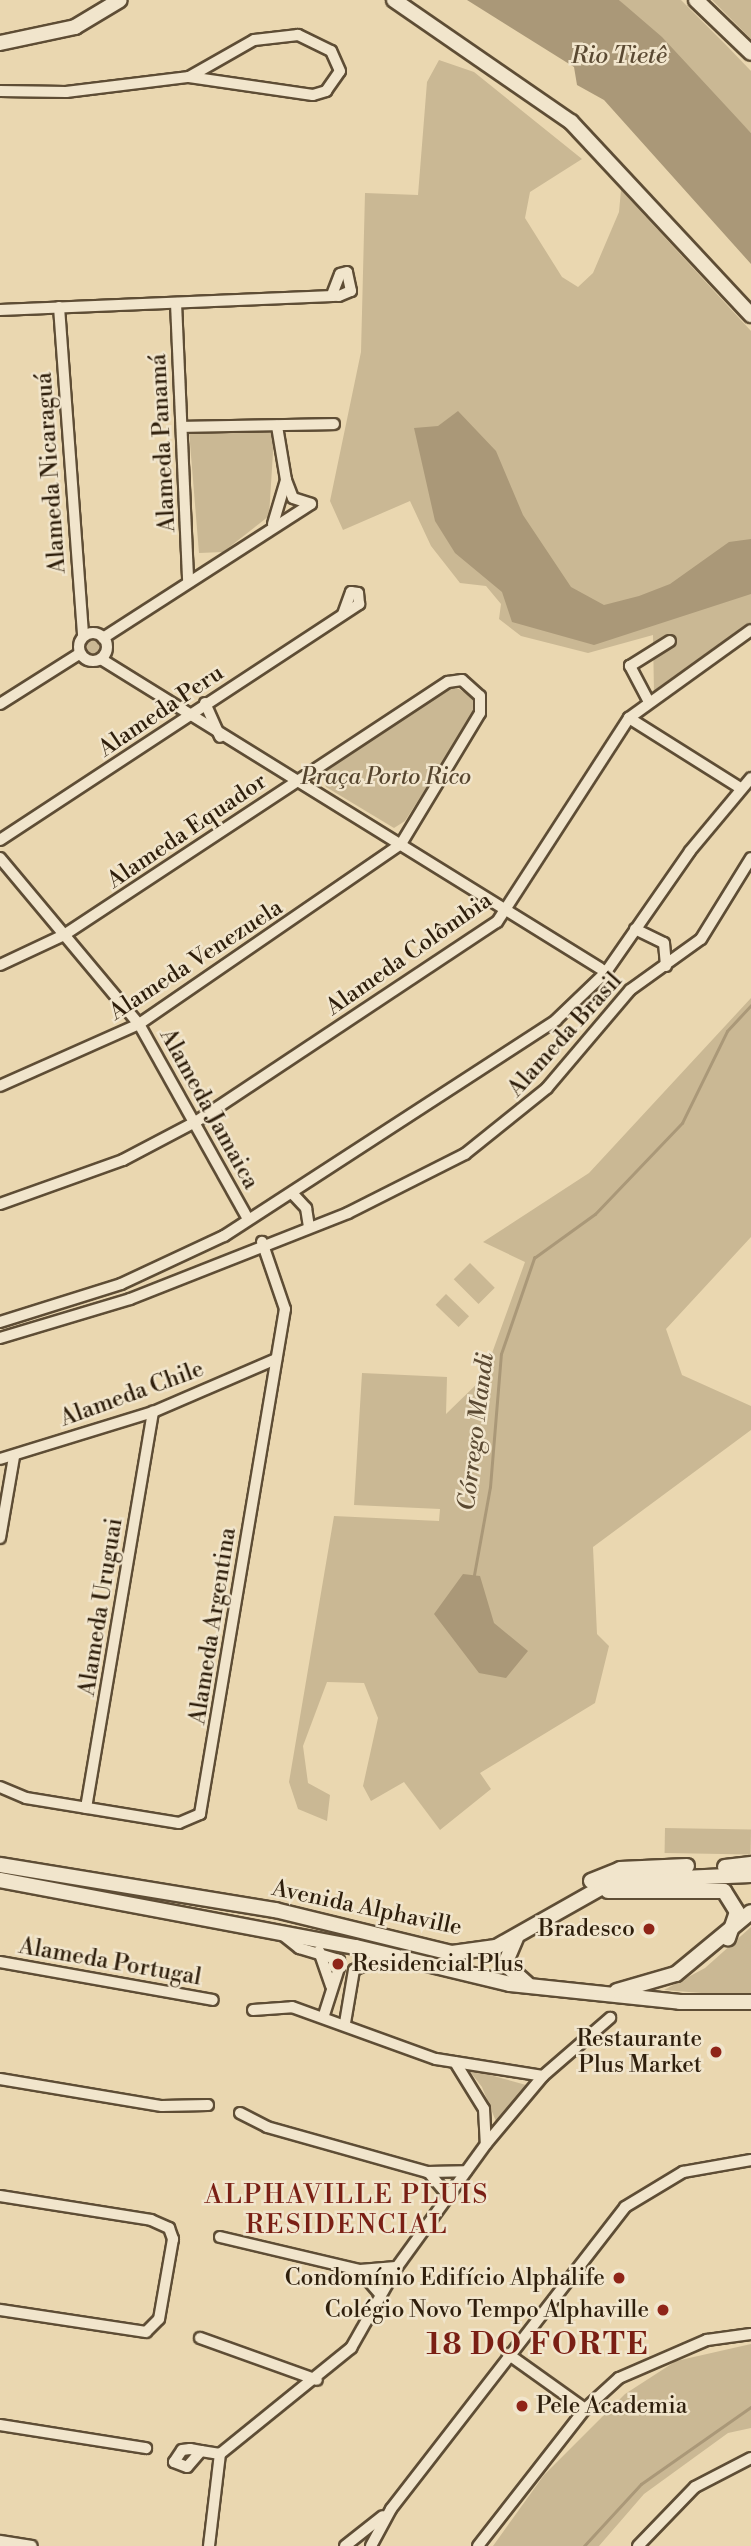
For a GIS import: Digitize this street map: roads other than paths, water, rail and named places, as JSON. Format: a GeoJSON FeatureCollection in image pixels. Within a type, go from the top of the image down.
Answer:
{"type":"FeatureCollection","features":[{"type":"Feature","properties":{"kind":"main road"},"geometry":{"type":"LineString","coordinates":[[0,43],[75,27],[120,0]]}},
{"type":"Feature","properties":{"kind":"main road"},"geometry":{"type":"LineString","coordinates":[[394,0],[571,122],[751,315]]}},
{"type":"Feature","properties":{"kind":"main road"},"geometry":{"type":"LineString","coordinates":[[696,0],[751,53]]}},
{"type":"Feature","properties":{"kind":"main road"},"geometry":{"type":"LineString","coordinates":[[549,1916],[580,1887],[620,1869],[751,1864]]}},
{"type":"Feature","properties":{"kind":"main road","name":"Avenida Alphaville"},"geometry":{"type":"LineString","coordinates":[[0,1865],[291,1914],[452,1953],[477,1954],[516,1937],[584,1893],[642,1877],[751,1875]]}},
{"type":"Feature","properties":{"kind":"main road","name":"Avenida Alphaville"},"geometry":{"type":"LineString","coordinates":[[0,1880],[529,1985],[751,2003]]}},
{"type":"Feature","properties":{"kind":"main road"},"geometry":{"type":"LineString","coordinates":[[584,1893],[724,1891],[737,1912],[728,1938]]}},
{"type":"Feature","properties":{"kind":"main road"},"geometry":{"type":"LineString","coordinates":[[605,1993],[676,1974],[728,1938],[751,1912]]}},
{"type":"Feature","properties":{"kind":"main road"},"geometry":{"type":"LineString","coordinates":[[283,1935],[291,1914]]}},
{"type":"Feature","properties":{"kind":"main road"},"geometry":{"type":"LineString","coordinates":[[516,1937],[507,1947],[505,1964],[529,1985]]}},
{"type":"Feature","properties":{"kind":"street"},"geometry":{"type":"LineString","coordinates":[[0,91],[66,92],[189,77],[313,95],[326,92],[340,71],[331,51],[298,35],[254,40],[189,77]]}},
{"type":"Feature","properties":{"kind":"street"},"geometry":{"type":"LineString","coordinates":[[0,310],[332,295]]}},
{"type":"Feature","properties":{"kind":"street","name":"Alameda Panamá"},"geometry":{"type":"LineString","coordinates":[[176,303],[188,581]]}},
{"type":"Feature","properties":{"kind":"street","name":"Alameda Nicaraguá"},"geometry":{"type":"LineString","coordinates":[[59,307],[83,636]]}},
{"type":"Feature","properties":{"kind":"street"},"geometry":{"type":"LineString","coordinates":[[182,427],[334,424]]}},
{"type":"Feature","properties":{"kind":"street"},"geometry":{"type":"LineString","coordinates":[[0,704],[79,654],[83,636],[103,638],[273,524],[311,503],[293,498],[286,480],[277,426]]}},
{"type":"Feature","properties":{"kind":"street"},"geometry":{"type":"LineString","coordinates":[[273,524],[286,480]]}},
{"type":"Feature","properties":{"kind":"street","name":"Alameda Peru"},"geometry":{"type":"LineString","coordinates":[[0,840],[344,614]]}},
{"type":"Feature","properties":{"kind":"street","name":"Alameda Colômbia"},"geometry":{"type":"LineString","coordinates":[[0,1204],[123,1160],[197,1121],[508,912],[629,718],[751,630]]}},
{"type":"Feature","properties":{"kind":"street"},"geometry":{"type":"LineString","coordinates":[[79,654],[91,662],[101,659],[107,648],[103,638]]}},
{"type":"Feature","properties":{"kind":"street"},"geometry":{"type":"LineString","coordinates":[[649,702],[630,666],[670,641]]}},
{"type":"Feature","properties":{"kind":"street"},"geometry":{"type":"LineString","coordinates":[[101,659],[220,738],[297,781],[606,972]]}},
{"type":"Feature","properties":{"kind":"street","name":"Alameda Equador"},"geometry":{"type":"LineString","coordinates":[[0,965],[64,935],[456,679],[480,696],[480,713],[401,845]]}},
{"type":"Feature","properties":{"kind":"street"},"geometry":{"type":"LineString","coordinates":[[205,703],[220,738]]}},
{"type":"Feature","properties":{"kind":"street"},"geometry":{"type":"LineString","coordinates":[[629,718],[740,788]]}},
{"type":"Feature","properties":{"kind":"street","name":"Alameda Brasil"},"geometry":{"type":"LineString","coordinates":[[0,1322],[82,1298],[206,1245],[292,1193],[556,1020],[606,972],[740,788],[751,778]]}},
{"type":"Feature","properties":{"kind":"street","name":"Alameda Venezuela"},"geometry":{"type":"LineString","coordinates":[[0,1086],[139,1024],[401,845]]}},
{"type":"Feature","properties":{"kind":"street","name":"Alameda Brasil"},"geometry":{"type":"LineString","coordinates":[[0,1338],[130,1298],[215,1260],[394,1193],[507,1125],[582,1051],[630,990],[666,966],[713,924],[751,858]]}},
{"type":"Feature","properties":{"kind":"street","name":"Alameda Jamaica"},"geometry":{"type":"LineString","coordinates":[[0,859],[139,1024],[197,1121],[248,1219]]}},
{"type":"Feature","properties":{"kind":"street"},"geometry":{"type":"LineString","coordinates":[[635,929],[664,943],[666,966]]}},
{"type":"Feature","properties":{"kind":"street"},"geometry":{"type":"LineString","coordinates":[[292,1193],[306,1208],[309,1226]]}},
{"type":"Feature","properties":{"kind":"street","name":"Alameda Argentina"},"geometry":{"type":"LineString","coordinates":[[0,1787],[86,1808],[179,1824],[200,1814],[285,1309],[262,1242]]}},
{"type":"Feature","properties":{"kind":"street"},"geometry":{"type":"LineString","coordinates":[[206,1245],[215,1260]]}},
{"type":"Feature","properties":{"kind":"street","name":"Alameda Chile"},"geometry":{"type":"LineString","coordinates":[[0,1459],[14,1457],[153,1412],[276,1359]]}},
{"type":"Feature","properties":{"kind":"street","name":"Alameda Uruguai"},"geometry":{"type":"LineString","coordinates":[[86,1808],[153,1412]]}},
{"type":"Feature","properties":{"kind":"street"},"geometry":{"type":"LineString","coordinates":[[0,1538],[14,1457]]}},
{"type":"Feature","properties":{"kind":"street"},"geometry":{"type":"LineString","coordinates":[[283,1935],[293,1945],[319,1951],[339,1964],[324,2015]]}},
{"type":"Feature","properties":{"kind":"street"},"geometry":{"type":"LineString","coordinates":[[319,1951],[331,1988]]}},
{"type":"Feature","properties":{"kind":"street"},"geometry":{"type":"LineString","coordinates":[[345,2024],[347,1994],[354,1970],[387,1955]]}},
{"type":"Feature","properties":{"kind":"street","name":"Alameda Portugal"},"geometry":{"type":"LineString","coordinates":[[0,1962],[213,2000]]}},
{"type":"Feature","properties":{"kind":"street"},"geometry":{"type":"LineString","coordinates":[[331,1988],[347,1994]]}},
{"type":"Feature","properties":{"kind":"street"},"geometry":{"type":"LineString","coordinates":[[253,2010],[292,2007],[324,2015],[365,2037],[455,2062],[543,2076]]}},
{"type":"Feature","properties":{"kind":"street"},"geometry":{"type":"LineString","coordinates":[[209,2546],[220,2455],[299,2395],[351,2348],[397,2267],[486,2144],[543,2076],[610,2018]]}},
{"type":"Feature","properties":{"kind":"street"},"geometry":{"type":"LineString","coordinates":[[455,2062],[479,2098],[486,2144]]}},
{"type":"Feature","properties":{"kind":"street"},"geometry":{"type":"LineString","coordinates":[[0,2079],[162,2106],[208,2105]]}},
{"type":"Feature","properties":{"kind":"street"},"geometry":{"type":"LineString","coordinates":[[240,2113],[267,2127],[427,2172],[466,2171]]}},
{"type":"Feature","properties":{"kind":"street"},"geometry":{"type":"LineString","coordinates":[[371,2546],[391,2509],[508,2354],[634,2200],[683,2172],[751,2160]]}},
{"type":"Feature","properties":{"kind":"street"},"geometry":{"type":"LineString","coordinates":[[427,2172],[449,2197]]}},
{"type":"Feature","properties":{"kind":"street"},"geometry":{"type":"LineString","coordinates":[[0,2196],[169,2228],[173,2239],[159,2319],[139,2332],[0,2310]]}},
{"type":"Feature","properties":{"kind":"street"},"geometry":{"type":"LineString","coordinates":[[220,2237],[360,2270],[397,2267]]}},
{"type":"Feature","properties":{"kind":"street"},"geometry":{"type":"LineString","coordinates":[[360,2270],[381,2295]]}},
{"type":"Feature","properties":{"kind":"street"},"geometry":{"type":"LineString","coordinates":[[478,2546],[585,2409],[646,2363],[706,2340],[751,2334]]}},
{"type":"Feature","properties":{"kind":"street"},"geometry":{"type":"LineString","coordinates":[[200,2338],[317,2380]]}},
{"type":"Feature","properties":{"kind":"street"},"geometry":{"type":"LineString","coordinates":[[508,2354],[585,2409]]}},
{"type":"Feature","properties":{"kind":"street"},"geometry":{"type":"LineString","coordinates":[[292,2371],[299,2395]]}},
{"type":"Feature","properties":{"kind":"street"},"geometry":{"type":"LineString","coordinates":[[0,2425],[146,2448]]}},
{"type":"Feature","properties":{"kind":"street"},"geometry":{"type":"LineString","coordinates":[[201,2451],[220,2455]]}},
{"type":"Feature","properties":{"kind":"street"},"geometry":{"type":"LineString","coordinates":[[638,2546],[695,2487],[751,2458]]}},
{"type":"Feature","properties":{"kind":"street"},"geometry":{"type":"LineString","coordinates":[[345,2546],[391,2509]]}},
{"type":"Feature","properties":{"kind":"street"},"geometry":{"type":"LineString","coordinates":[[0,2541],[32,2546]]}},
{"type":"Feature","properties":{"kind":"water","name":"Rio Tietê"},"geometry":{"type":"Polygon","coordinates":[[[467,0],[619,0],[662,37],[751,133],[751,264],[604,100],[577,85],[574,67],[467,0]]]}},
{"type":"Feature","properties":{"kind":"water"},"geometry":{"type":"Polygon","coordinates":[[[458,411],[496,451],[523,515],[571,587],[604,605],[639,596],[670,584],[729,542],[751,539],[751,594],[594,645],[512,622],[502,592],[455,553],[435,521],[414,428],[438,426],[458,411]]]}},
{"type":"Feature","properties":{"kind":"water"},"geometry":{"type":"Polygon","coordinates":[[[463,1574],[480,1576],[494,1623],[528,1651],[506,1678],[479,1673],[434,1614],[463,1574]]]}},
{"type":"Feature","properties":{"kind":"waterway","name":"Córrego Mandi"},"geometry":{"type":"LineString","coordinates":[[474,1575],[490,1487],[501,1354],[534,1258],[595,1214],[682,1123],[727,1031],[751,1005]]}},
{"type":"Feature","properties":{"kind":"waterway"},"geometry":{"type":"LineString","coordinates":[[584,2546],[641,2484],[751,2407]]}},
{"type":"Feature","properties":{"kind":"place","name":"Bradesco"},"geometry":{"type":"Point","coordinates":[649,1929]}},
{"type":"Feature","properties":{"kind":"place","name":"Residencial Plus"},"geometry":{"type":"Point","coordinates":[338,1964]}},
{"type":"Feature","properties":{"kind":"place","name":"Restaurante Plus Market"},"geometry":{"type":"Point","coordinates":[716,2052]}},
{"type":"Feature","properties":{"kind":"place","name":"Condomínio Edifício Alphalife"},"geometry":{"type":"Point","coordinates":[619,2278]}},
{"type":"Feature","properties":{"kind":"place","name":"Colégio Novo Tempo Alphaville"},"geometry":{"type":"Point","coordinates":[663,2310]}},
{"type":"Feature","properties":{"kind":"place","name":"Pele Academia"},"geometry":{"type":"Point","coordinates":[522,2406]}},
{"type":"Feature","properties":{"kind":"district","name":"ALPHAVILLE PLUIS RESIDENCIAL"},"geometry":{"type":"Point","coordinates":[347,2211]}},
{"type":"Feature","properties":{"kind":"district","name":"18 DO FORTE"},"geometry":{"type":"Point","coordinates":[538,2345]}},
{"type":"Feature","properties":{"kind":"park label","name":"Praça Porto Rico"},"geometry":{"type":"Point","coordinates":[386,777]}}]}
